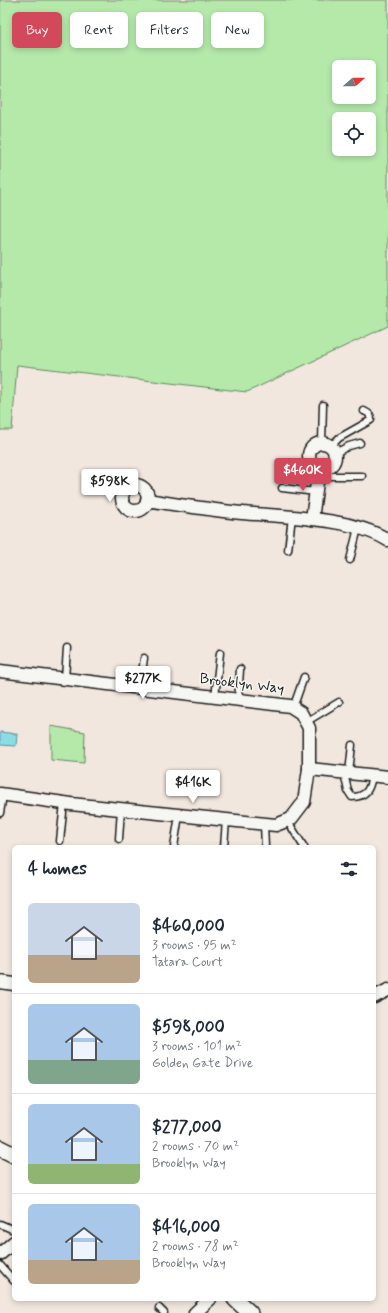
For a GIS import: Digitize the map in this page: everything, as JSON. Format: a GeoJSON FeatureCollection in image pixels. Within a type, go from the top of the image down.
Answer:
{"type":"FeatureCollection","features":[{"type":"Feature","properties":{"kind":"street"},"geometry":{"type":"LineString","coordinates":[[312,519],[318,470],[312,463],[309,455],[312,447],[316,444],[330,447],[336,458],[331,466],[318,470]]}},
{"type":"Feature","properties":{"kind":"street"},"geometry":{"type":"LineString","coordinates":[[147,500],[240,513],[312,519],[343,524],[378,534],[388,540]]}},
{"type":"Feature","properties":{"kind":"street","name":"Brooklyn Way"},"geometry":{"type":"LineString","coordinates":[[0,671],[290,706],[301,713],[306,722]]}},
{"type":"Feature","properties":{"kind":"street"},"geometry":{"type":"LineString","coordinates":[[1,794],[64,803],[276,825],[291,818],[304,802],[309,769],[309,728],[306,722]]}},
{"type":"Feature","properties":{"kind":"street"},"geometry":{"type":"LineString","coordinates":[[309,769],[388,778]]}},
{"type":"Feature","properties":{"kind":"street"},"geometry":{"type":"LineString","coordinates":[[0,982],[12,984]]}},
{"type":"Feature","properties":{"kind":"street"},"geometry":{"type":"LineString","coordinates":[[376,996],[388,990]]}},
{"type":"Feature","properties":{"kind":"street"},"geometry":{"type":"LineString","coordinates":[[0,1148],[12,1154]]}},
{"type":"Feature","properties":{"kind":"street"},"geometry":{"type":"LineString","coordinates":[[0,1254],[12,1245]]}},
{"type":"Feature","properties":{"kind":"street"},"geometry":{"type":"LineString","coordinates":[[195,1313],[208,1301]]}},
{"type":"Feature","properties":{"kind":"street"},"geometry":{"type":"LineString","coordinates":[[237,1301],[250,1313]]}},
{"type":"Feature","properties":{"kind":"lane"},"geometry":{"type":"LineString","coordinates":[[323,405],[330,447]]}},
{"type":"Feature","properties":{"kind":"lane"},"geometry":{"type":"LineString","coordinates":[[330,447],[339,438],[371,420],[370,414],[364,411]]}},
{"type":"Feature","properties":{"kind":"lane"},"geometry":{"type":"LineString","coordinates":[[330,447],[349,446],[360,443]]}},
{"type":"Feature","properties":{"kind":"lane"},"geometry":{"type":"LineString","coordinates":[[318,470],[332,476],[362,476]]}},
{"type":"Feature","properties":{"kind":"lane"},"geometry":{"type":"LineString","coordinates":[[282,488],[316,492]]}},
{"type":"Feature","properties":{"kind":"lane"},"geometry":{"type":"LineString","coordinates":[[288,550],[292,517]]}},
{"type":"Feature","properties":{"kind":"lane"},"geometry":{"type":"LineString","coordinates":[[350,560],[358,528]]}},
{"type":"Feature","properties":{"kind":"lane"},"geometry":{"type":"LineString","coordinates":[[65,679],[67,648]]}},
{"type":"Feature","properties":{"kind":"lane"},"geometry":{"type":"LineString","coordinates":[[215,697],[220,653]]}},
{"type":"Feature","properties":{"kind":"lane"},"geometry":{"type":"LineString","coordinates":[[140,688],[144,658]]}},
{"type":"Feature","properties":{"kind":"lane"},"geometry":{"type":"LineString","coordinates":[[238,700],[240,669]]}},
{"type":"Feature","properties":{"kind":"lane"},"geometry":{"type":"LineString","coordinates":[[293,708],[304,677]]}},
{"type":"Feature","properties":{"kind":"lane"},"geometry":{"type":"LineString","coordinates":[[306,722],[339,702]]}},
{"type":"Feature","properties":{"kind":"lane"},"geometry":{"type":"LineString","coordinates":[[352,745],[346,773],[348,791],[352,797],[358,797],[370,788],[372,776]]}},
{"type":"Feature","properties":{"kind":"lane"},"geometry":{"type":"LineString","coordinates":[[0,813],[1,794]]}},
{"type":"Feature","properties":{"kind":"lane"},"geometry":{"type":"LineString","coordinates":[[60,841],[64,803]]}},
{"type":"Feature","properties":{"kind":"lane"},"geometry":{"type":"LineString","coordinates":[[119,839],[121,809]]}},
{"type":"Feature","properties":{"kind":"lane"},"geometry":{"type":"LineString","coordinates":[[174,845],[179,815]]}},
{"type":"Feature","properties":{"kind":"lane"},"geometry":{"type":"LineString","coordinates":[[224,845],[226,820]]}},
{"type":"Feature","properties":{"kind":"lane"},"geometry":{"type":"LineString","coordinates":[[287,820],[303,845]]}},
{"type":"Feature","properties":{"kind":"lane"},"geometry":{"type":"LineString","coordinates":[[264,824],[265,845]]}},
{"type":"Feature","properties":{"kind":"lane"},"geometry":{"type":"LineString","coordinates":[[0,1224],[12,1229]]}},
{"type":"Feature","properties":{"kind":"lane"},"geometry":{"type":"LineString","coordinates":[[0,1265],[12,1279]]}},
{"type":"Feature","properties":{"kind":"lane"},"geometry":{"type":"LineString","coordinates":[[160,1308],[164,1313]]}},
{"type":"Feature","properties":{"kind":"green space"},"geometry":{"type":"Polygon","coordinates":[[[0,0],[388,0],[388,326],[247,392],[17,365],[12,430],[0,430],[0,0]]]}},
{"type":"Feature","properties":{"kind":"green space"},"geometry":{"type":"Polygon","coordinates":[[[51,726],[85,732],[84,763],[51,760],[51,726]]]}},
{"type":"Feature","properties":{"kind":"water"},"geometry":{"type":"Polygon","coordinates":[[[0,732],[17,734],[16,746],[0,745],[0,732]]]}}]}
